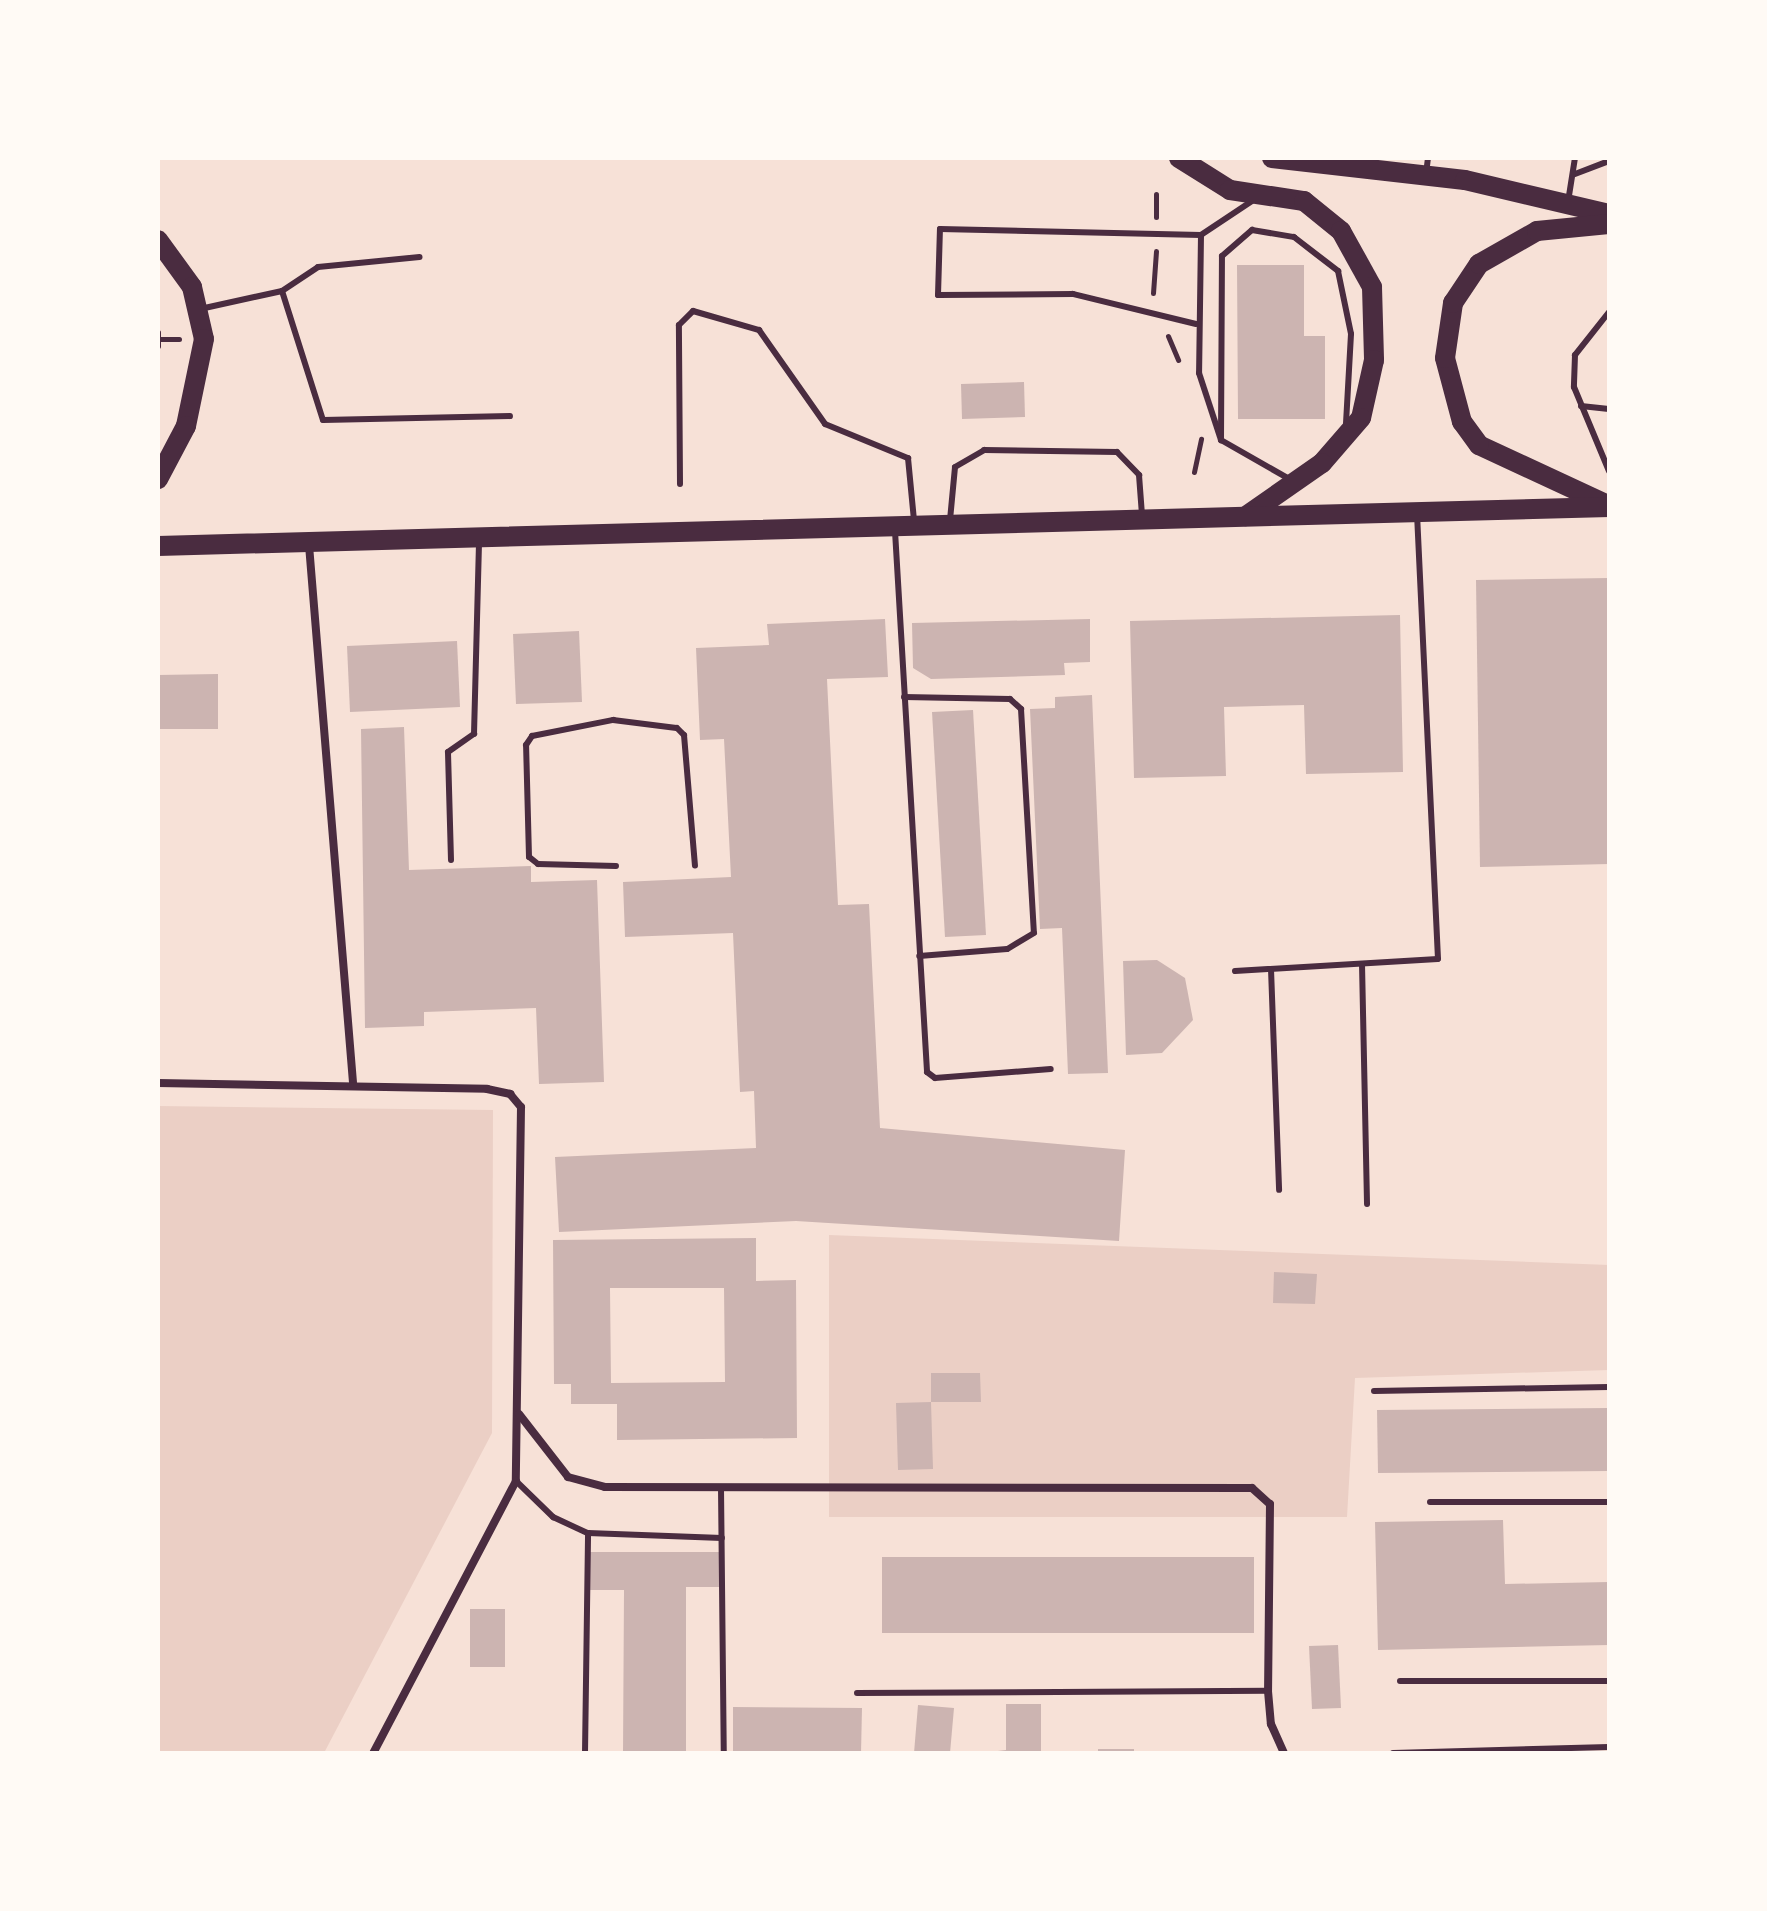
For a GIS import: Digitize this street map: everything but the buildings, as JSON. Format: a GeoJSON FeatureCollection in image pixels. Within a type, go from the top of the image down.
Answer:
{"type":"FeatureCollection","features":[{"type":"Feature","properties":{"kind":"main road"},"geometry":{"type":"LineString","coordinates":[[1179,158],[1230,190],[1304,201],[1341,231],[1372,287],[1369,395],[1343,444],[1246,516]]}},
{"type":"Feature","properties":{"kind":"main road"},"geometry":{"type":"LineString","coordinates":[[1272,158],[1427,168],[1609,214]]}},
{"type":"Feature","properties":{"kind":"main road"},"geometry":{"type":"LineString","coordinates":[[1609,224],[1537,231],[1479,264],[1453,303],[1445,358],[1452,398],[1479,445],[1609,506]]}},
{"type":"Feature","properties":{"kind":"main road"},"geometry":{"type":"LineString","coordinates":[[158,240],[180,265],[200,309],[196,389],[158,479]]}},
{"type":"Feature","properties":{"kind":"main road"},"geometry":{"type":"LineString","coordinates":[[158,546],[1609,506]]}},
{"type":"Feature","properties":{"kind":"street"},"geometry":{"type":"LineString","coordinates":[[309,540],[353,1082]]}},
{"type":"Feature","properties":{"kind":"street"},"geometry":{"type":"LineString","coordinates":[[158,1083],[353,1082],[487,1089],[510,1094],[521,1107],[516,1481],[373,1753]]}},
{"type":"Feature","properties":{"kind":"street"},"geometry":{"type":"LineString","coordinates":[[518,1413],[568,1477],[605,1487],[1252,1488],[1270,1504],[1268,1691],[1271,1724],[1284,1753]]}},
{"type":"Feature","properties":{"kind":"lane"},"geometry":{"type":"LineString","coordinates":[[1568,202],[1575,174],[1575,158]]}},
{"type":"Feature","properties":{"kind":"lane"},"geometry":{"type":"LineString","coordinates":[[1575,174],[1609,161]]}},
{"type":"Feature","properties":{"kind":"lane"},"geometry":{"type":"LineString","coordinates":[[1196,324],[1073,294],[938,295],[940,229],[1201,235],[1266,194]]}},
{"type":"Feature","properties":{"kind":"lane"},"geometry":{"type":"LineString","coordinates":[[1221,440],[1222,256],[1252,230],[1273,228],[1322,253],[1349,301],[1353,380],[1343,444]]}},
{"type":"Feature","properties":{"kind":"lane"},"geometry":{"type":"LineString","coordinates":[[1201,235],[1196,324],[1199,373],[1221,440],[1294,482]]}},
{"type":"Feature","properties":{"kind":"lane"},"geometry":{"type":"LineString","coordinates":[[200,309],[282,291],[318,267],[420,257]]}},
{"type":"Feature","properties":{"kind":"lane"},"geometry":{"type":"LineString","coordinates":[[282,291],[323,420],[510,416]]}},
{"type":"Feature","properties":{"kind":"lane"},"geometry":{"type":"LineString","coordinates":[[680,484],[679,325],[693,311],[759,330],[825,424],[908,458],[904,697],[927,1072],[935,1078],[1051,1069]]}},
{"type":"Feature","properties":{"kind":"lane"},"geometry":{"type":"LineString","coordinates":[[1608,314],[1575,355],[1581,406],[1609,471]]}},
{"type":"Feature","properties":{"kind":"lane"},"geometry":{"type":"LineString","coordinates":[[1581,406],[1609,409]]}},
{"type":"Feature","properties":{"kind":"lane"},"geometry":{"type":"LineString","coordinates":[[951,523],[949,481],[955,467],[984,450],[1117,452],[1139,475],[1142,519]]}},
{"type":"Feature","properties":{"kind":"lane"},"geometry":{"type":"LineString","coordinates":[[1235,971],[1438,959],[1416,513]]}},
{"type":"Feature","properties":{"kind":"lane"},"geometry":{"type":"LineString","coordinates":[[451,860],[448,752],[474,734],[479,536]]}},
{"type":"Feature","properties":{"kind":"lane"},"geometry":{"type":"LineString","coordinates":[[904,697],[1010,699],[1021,709],[1023,739],[1034,933],[1007,949],[919,956]]}},
{"type":"Feature","properties":{"kind":"lane"},"geometry":{"type":"LineString","coordinates":[[616,866],[538,864],[529,857],[526,777],[532,736],[613,720],[677,728],[684,735],[695,866]]}},
{"type":"Feature","properties":{"kind":"lane"},"geometry":{"type":"LineString","coordinates":[[1362,964],[1367,1204]]}},
{"type":"Feature","properties":{"kind":"lane"},"geometry":{"type":"LineString","coordinates":[[1271,969],[1279,1190]]}},
{"type":"Feature","properties":{"kind":"lane"},"geometry":{"type":"LineString","coordinates":[[1374,1391],[1609,1387]]}},
{"type":"Feature","properties":{"kind":"lane"},"geometry":{"type":"LineString","coordinates":[[516,1481],[553,1517],[588,1533],[722,1538]]}},
{"type":"Feature","properties":{"kind":"lane"},"geometry":{"type":"LineString","coordinates":[[721,1488],[724,1753]]}},
{"type":"Feature","properties":{"kind":"lane"},"geometry":{"type":"LineString","coordinates":[[1430,1502],[1609,1502]]}},
{"type":"Feature","properties":{"kind":"lane"},"geometry":{"type":"LineString","coordinates":[[585,1753],[588,1533]]}},
{"type":"Feature","properties":{"kind":"lane"},"geometry":{"type":"LineString","coordinates":[[1400,1681],[1609,1681]]}},
{"type":"Feature","properties":{"kind":"lane"},"geometry":{"type":"LineString","coordinates":[[857,1693],[1268,1691]]}},
{"type":"Feature","properties":{"kind":"lane"},"geometry":{"type":"LineString","coordinates":[[1393,1753],[1609,1747]]}},
{"type":"Feature","properties":{"kind":"path"},"geometry":{"type":"LineString","coordinates":[[158,332],[158,346]]}},
{"type":"Feature","properties":{"kind":"shaded area"},"geometry":{"type":"Polygon","coordinates":[[[158,1106],[493,1110],[492,1433],[324,1753],[158,1753],[158,1106]]]}},
{"type":"Feature","properties":{"kind":"shaded area"},"geometry":{"type":"Polygon","coordinates":[[[829,1235],[1609,1265],[1609,1370],[1355,1378],[1347,1517],[829,1517],[829,1235]]]}}]}
